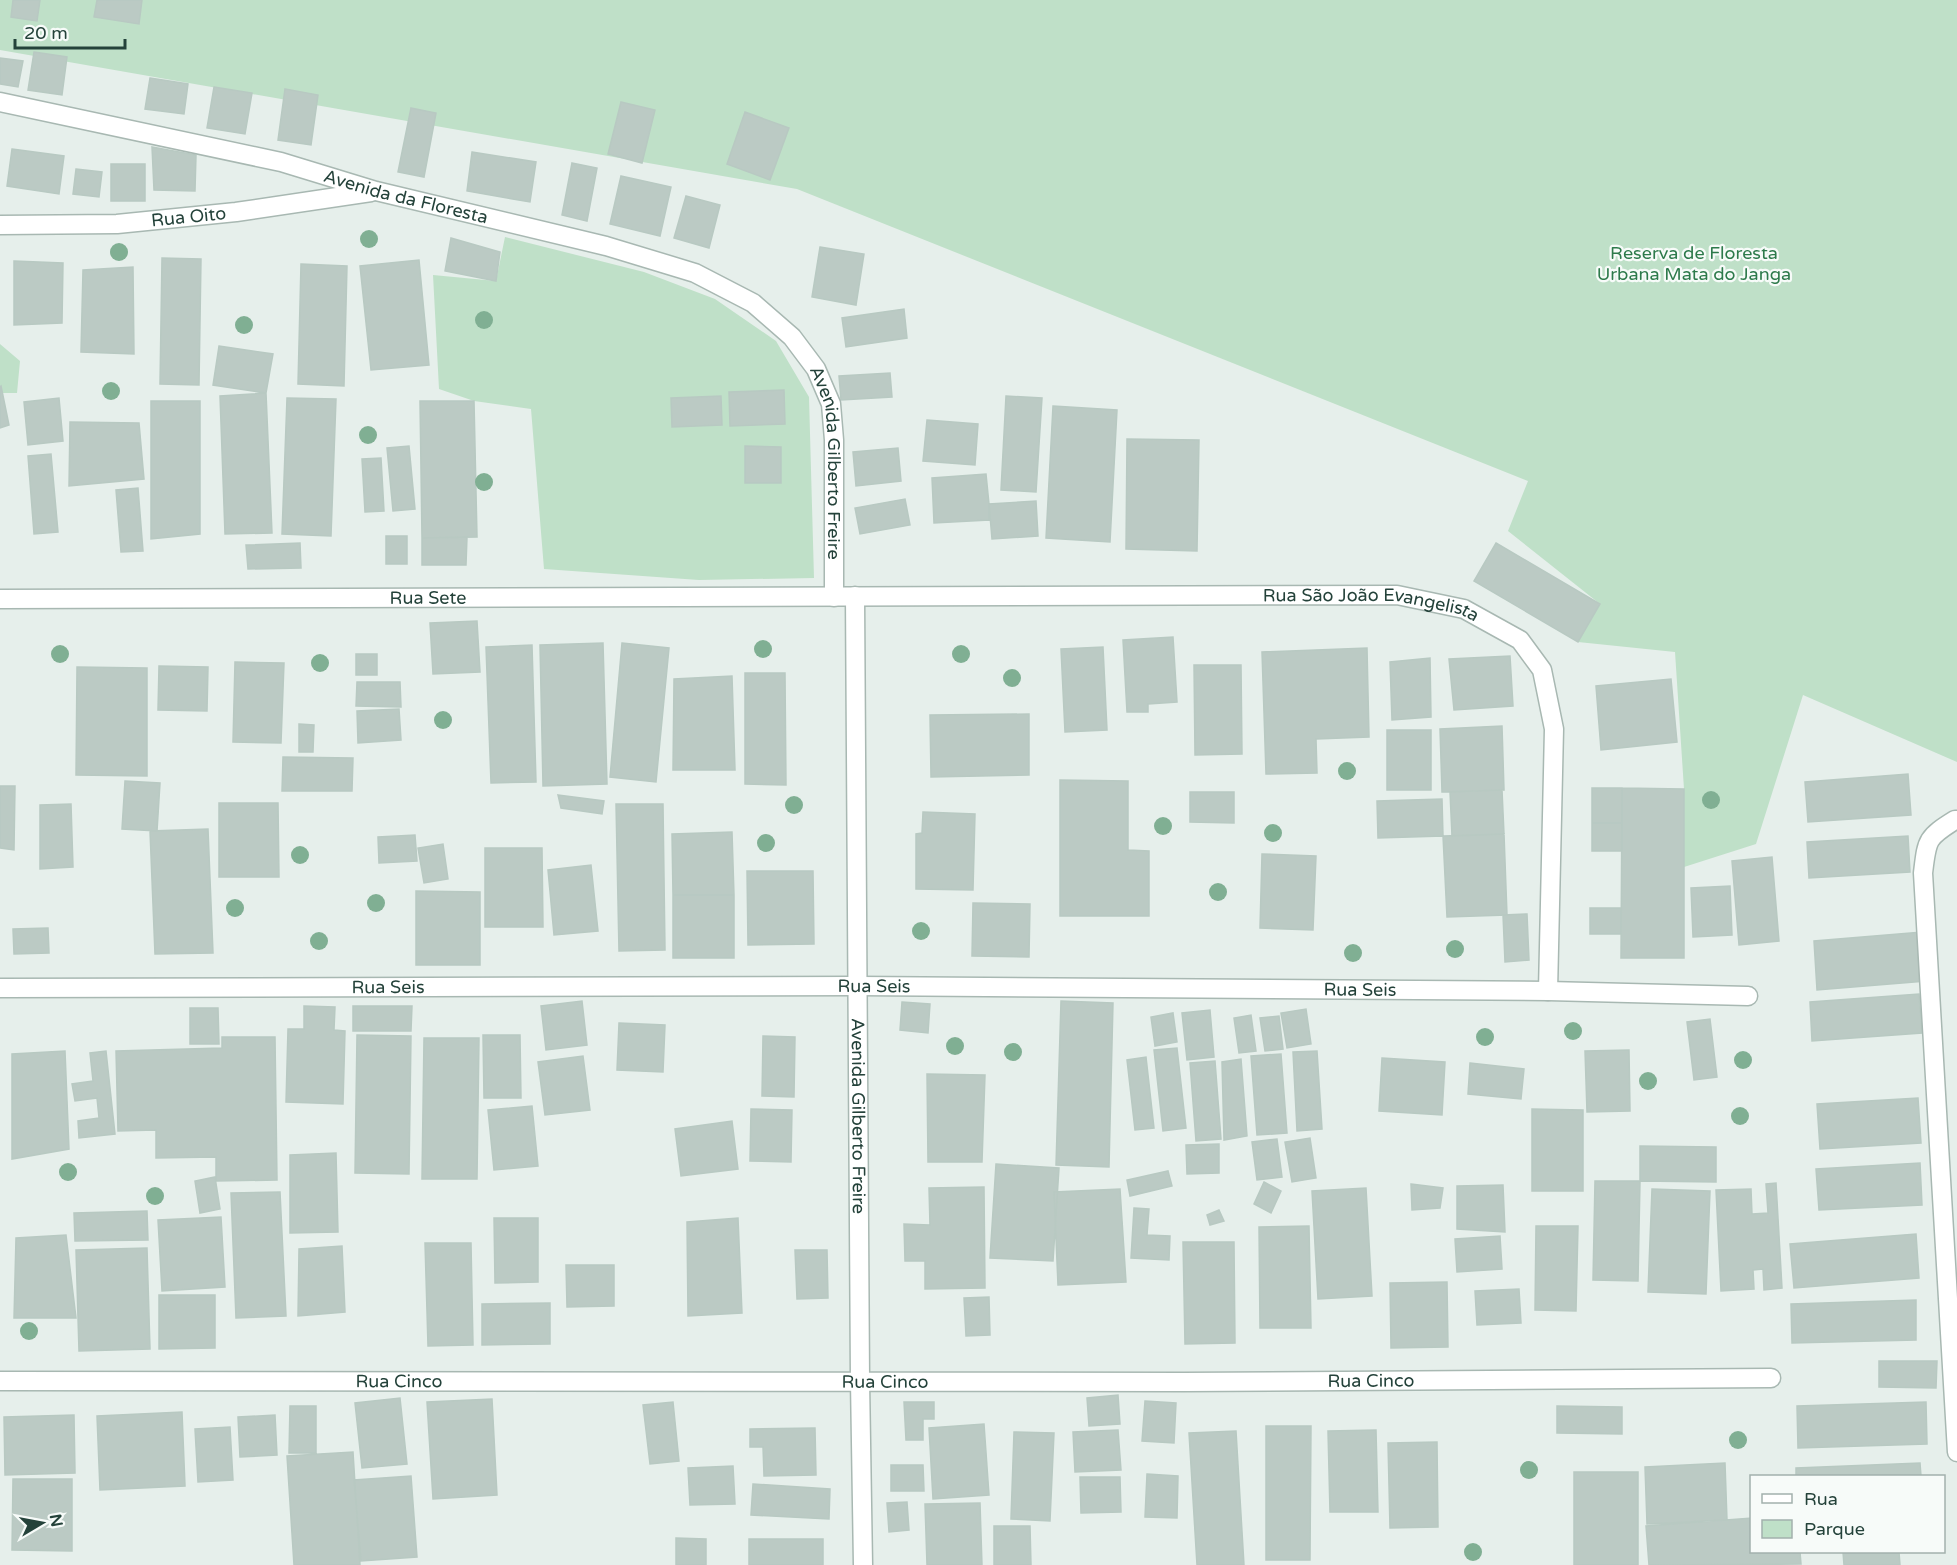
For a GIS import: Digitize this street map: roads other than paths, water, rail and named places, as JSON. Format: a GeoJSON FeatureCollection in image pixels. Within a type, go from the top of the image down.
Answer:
{"type":"FeatureCollection","features":[{"type":"Feature","properties":{"kind":"street","name":"Avenida da Floresta"},"geometry":{"type":"LineString","coordinates":[[0,102],[281,162],[376,191],[606,246],[695,273],[753,303],[792,337]]}},
{"type":"Feature","properties":{"kind":"street","name":"Rua Oito"},"geometry":{"type":"LineString","coordinates":[[0,225],[117,224],[236,212],[376,191]]}},
{"type":"Feature","properties":{"kind":"street","name":"Avenida Gilberto Freire"},"geometry":{"type":"LineString","coordinates":[[792,337],[816,369],[831,404],[834,440],[834,597]]}},
{"type":"Feature","properties":{"kind":"street","name":"Rua São João Evangelista"},"geometry":{"type":"LineString","coordinates":[[855,596],[1397,595],[1464,609],[1520,640],[1542,670],[1554,729],[1548,991]]}},
{"type":"Feature","properties":{"kind":"street","name":"Avenida Gilberto Freire"},"geometry":{"type":"LineString","coordinates":[[855,596],[863,1565]]}},
{"type":"Feature","properties":{"kind":"street","name":"Rua Sete"},"geometry":{"type":"LineString","coordinates":[[0,599],[855,596]]}},
{"type":"Feature","properties":{"kind":"street"},"geometry":{"type":"LineString","coordinates":[[1957,820],[1939,829],[1926,843],[1923,873],[1954,1345],[1957,1452]]}},
{"type":"Feature","properties":{"kind":"street","name":"Rua Seis"},"geometry":{"type":"LineString","coordinates":[[0,988],[859,986],[1548,991],[1748,996]]}},
{"type":"Feature","properties":{"kind":"street","name":"Rua Cinco"},"geometry":{"type":"LineString","coordinates":[[0,1381],[1196,1382],[1771,1378]]}},
{"type":"Feature","properties":{"kind":"park label","name":"Reserva de Floresta Urbana Mata do Janga"},"geometry":{"type":"Point","coordinates":[1694,263]}}]}
